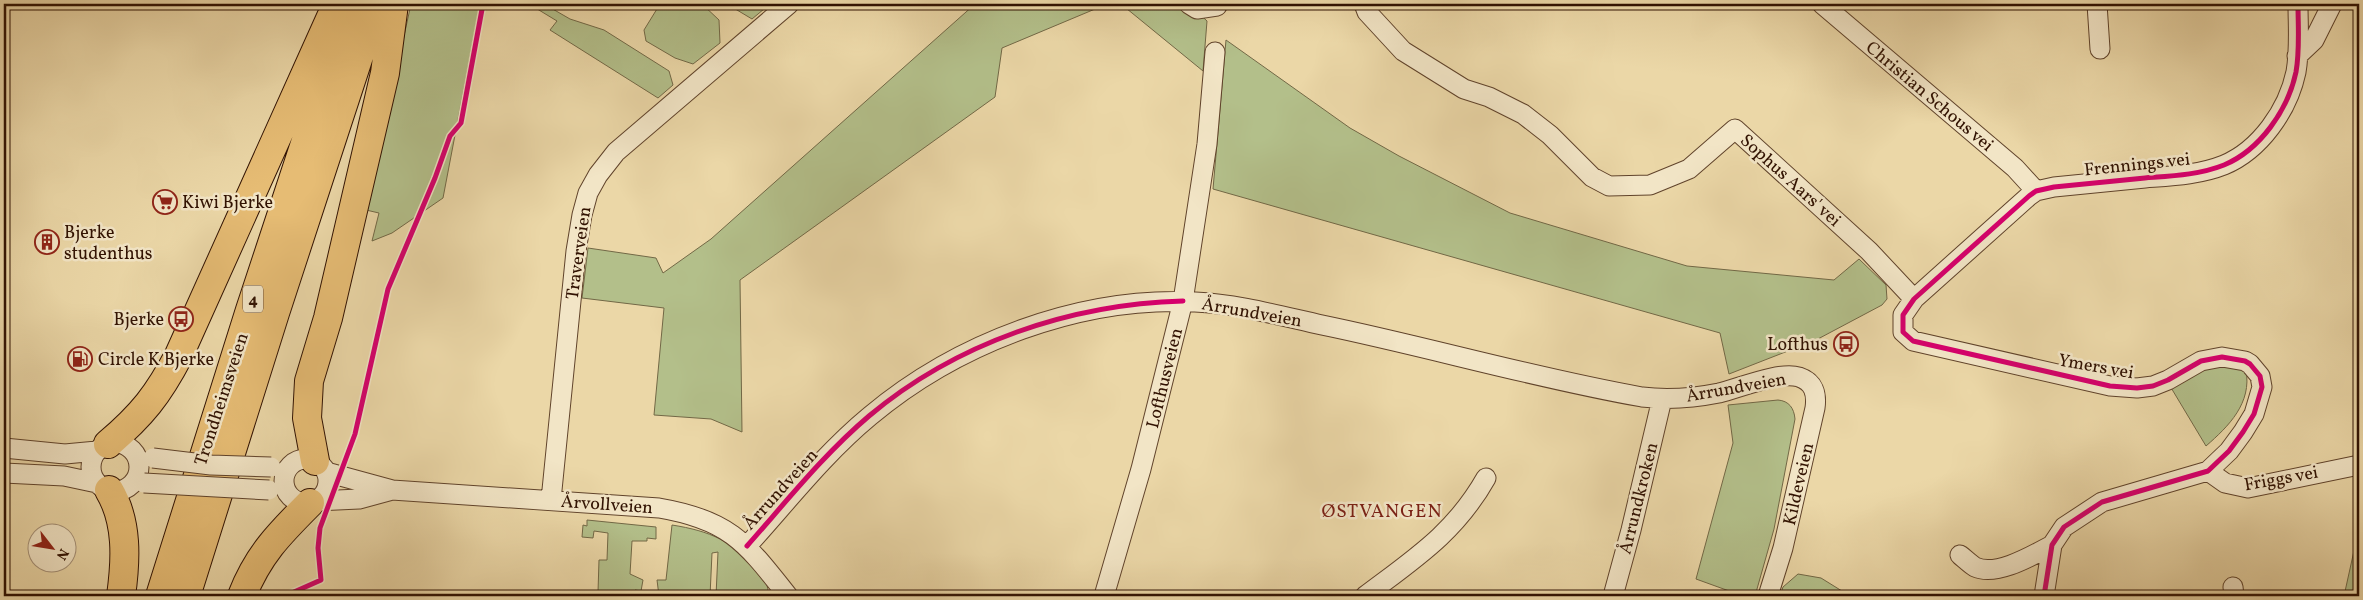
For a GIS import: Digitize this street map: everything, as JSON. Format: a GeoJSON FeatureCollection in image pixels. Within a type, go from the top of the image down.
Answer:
{"type":"FeatureCollection","features":[{"type":"Feature","properties":{"kind":"highway"},"geometry":{"type":"LineString","coordinates":[[102,447],[146,409],[176,361],[337,4]]}},
{"type":"Feature","properties":{"kind":"highway","name":"Trondheimsveien"},"geometry":{"type":"LineString","coordinates":[[160,596],[250,310],[351,4]]}},
{"type":"Feature","properties":{"kind":"highway","name":"Trondheimsveien"},"geometry":{"type":"LineString","coordinates":[[186,596],[275,313],[376,4]]}},
{"type":"Feature","properties":{"kind":"highway"},"geometry":{"type":"LineString","coordinates":[[311,465],[307,412],[309,381],[328,318],[385,73],[394,4]]}},
{"type":"Feature","properties":{"kind":"highway"},"geometry":{"type":"LineString","coordinates":[[120,485],[124,562],[121,596]]}},
{"type":"Feature","properties":{"kind":"highway"},"geometry":{"type":"LineString","coordinates":[[242,596],[252,573],[272,541],[306,501]]}},
{"type":"Feature","properties":{"kind":"street","name":"Traverveien"},"geometry":{"type":"LineString","coordinates":[[551,500],[576,251],[588,193],[598,175],[616,152],[789,4]]}},
{"type":"Feature","properties":{"kind":"street"},"geometry":{"type":"LineString","coordinates":[[1189,4],[1197,9],[1217,6],[1218,4]]}},
{"type":"Feature","properties":{"kind":"street","name":"Sophus Aars' vei"},"geometry":{"type":"LineString","coordinates":[[1364,4],[1367,12],[1377,25],[1403,51],[1464,89],[1490,97],[1523,114],[1550,135],[1592,177],[1609,186],[1650,185],[1689,169],[1735,129],[1870,251],[1911,303]]}},
{"type":"Feature","properties":{"kind":"street","name":"Christian Schous vei"},"geometry":{"type":"LineString","coordinates":[[1822,4],[2014,168],[2036,191]]}},
{"type":"Feature","properties":{"kind":"street"},"geometry":{"type":"LineString","coordinates":[[2097,4],[2100,49]]}},
{"type":"Feature","properties":{"kind":"street","name":"Frennings vei"},"geometry":{"type":"LineString","coordinates":[[1911,303],[2018,205],[2036,191],[2054,186],[2194,173],[2222,166],[2235,159],[2257,141],[2279,114],[2289,93],[2296,72],[2298,56],[2298,4]]}},
{"type":"Feature","properties":{"kind":"street"},"geometry":{"type":"LineString","coordinates":[[2298,56],[2314,40],[2332,4]]}},
{"type":"Feature","properties":{"kind":"street","name":"Lofthusveien"},"geometry":{"type":"LineString","coordinates":[[1104,596],[1141,469],[1183,301],[1207,144],[1215,52]]}},
{"type":"Feature","properties":{"kind":"street","name":"Årrundveien"},"geometry":{"type":"LineString","coordinates":[[747,546],[802,484],[855,429],[894,396],[942,366],[993,341],[1072,316],[1116,307],[1183,301],[1266,312],[1620,393],[1662,399],[1718,393],[1786,376],[1799,377]]}},
{"type":"Feature","properties":{"kind":"street","name":"Ymers vei"},"geometry":{"type":"LineString","coordinates":[[1911,303],[1902,325],[1903,332],[1913,341],[2110,386],[2137,388],[2153,386],[2214,357],[2245,360],[2260,376],[2262,387],[2260,401],[2243,432],[2229,451],[2208,471],[2102,502],[2064,527],[2052,545],[2044,596]]}},
{"type":"Feature","properties":{"kind":"street","name":"Kildeveien"},"geometry":{"type":"LineString","coordinates":[[1768,596],[1788,526],[1816,399],[1811,384],[1799,377]]}},
{"type":"Feature","properties":{"kind":"street","name":"Årrundkroken"},"geometry":{"type":"LineString","coordinates":[[1612,596],[1631,530],[1662,399]]}},
{"type":"Feature","properties":{"kind":"street"},"geometry":{"type":"LineString","coordinates":[[5,478],[4,450],[66,454],[120,443],[134,453],[138,459],[138,472],[120,485],[91,470],[91,463],[102,447]]}},
{"type":"Feature","properties":{"kind":"street","name":"Årvollveien"},"geometry":{"type":"LineString","coordinates":[[134,453],[153,458],[211,465],[271,467],[311,465],[392,490],[551,500],[679,511],[723,528],[747,546],[788,596]]}},
{"type":"Feature","properties":{"kind":"street"},"geometry":{"type":"LineString","coordinates":[[311,465],[328,481],[326,491],[306,501],[286,491],[284,482],[286,472],[311,465]]}},
{"type":"Feature","properties":{"kind":"street","name":"Friggs vei"},"geometry":{"type":"LineString","coordinates":[[2208,471],[2225,483],[2248,488],[2359,465]]}},
{"type":"Feature","properties":{"kind":"street","name":"Årvollveien"},"geometry":{"type":"LineString","coordinates":[[5,478],[64,476],[120,485],[269,490],[306,501],[359,499],[392,490]]}},
{"type":"Feature","properties":{"kind":"street"},"geometry":{"type":"LineString","coordinates":[[1365,596],[1439,540],[1459,518],[1486,478]]}},
{"type":"Feature","properties":{"kind":"street","name":"Ymers vei"},"geometry":{"type":"LineString","coordinates":[[1960,555],[1976,567],[1993,569],[2020,562],[2052,545]]}},
{"type":"Feature","properties":{"kind":"green space"},"geometry":{"type":"Polygon","coordinates":[[[411,4],[480,4],[443,198],[392,233],[372,241],[379,213],[366,210],[411,4]]]}},
{"type":"Feature","properties":{"kind":"green space"},"geometry":{"type":"Polygon","coordinates":[[[529,4],[544,4],[570,19],[604,30],[669,71],[673,85],[658,98],[550,30],[557,21],[529,4]]]}},
{"type":"Feature","properties":{"kind":"green space"},"geometry":{"type":"Polygon","coordinates":[[[660,4],[702,4],[719,20],[720,43],[693,64],[675,58],[646,41],[644,30],[660,4]]]}},
{"type":"Feature","properties":{"kind":"green space"},"geometry":{"type":"Polygon","coordinates":[[[727,4],[770,4],[752,19],[727,4]]]}},
{"type":"Feature","properties":{"kind":"green space"},"geometry":{"type":"Polygon","coordinates":[[[975,4],[1107,4],[1002,48],[995,97],[740,280],[742,432],[711,419],[654,415],[664,308],[582,298],[588,248],[656,258],[663,273],[711,239],[975,4]]]}},
{"type":"Feature","properties":{"kind":"green space"},"geometry":{"type":"Polygon","coordinates":[[[1121,4],[1189,4],[1207,21],[1203,71],[1121,4]]]}},
{"type":"Feature","properties":{"kind":"green space"},"geometry":{"type":"Polygon","coordinates":[[[1226,40],[1350,128],[1399,156],[1510,213],[1687,266],[1834,280],[1859,259],[1886,285],[1887,299],[1882,305],[1816,340],[1729,374],[1720,333],[1213,189],[1226,40]]]}},
{"type":"Feature","properties":{"kind":"green space"},"geometry":{"type":"Polygon","coordinates":[[[2218,358],[2246,370],[2246,393],[2237,413],[2206,446],[2167,381],[2218,358]]]}},
{"type":"Feature","properties":{"kind":"green space"},"geometry":{"type":"Polygon","coordinates":[[[1778,400],[1790,406],[1795,419],[1774,529],[1755,596],[1743,596],[1696,579],[1733,443],[1728,405],[1778,400]]]}},
{"type":"Feature","properties":{"kind":"green space"},"geometry":{"type":"Polygon","coordinates":[[[587,520],[656,527],[656,539],[647,538],[647,541],[632,541],[630,574],[643,580],[641,591],[635,590],[634,593],[627,596],[604,596],[604,593],[598,592],[599,560],[607,560],[608,533],[594,531],[593,538],[582,537],[583,525],[587,526],[587,520]]]}},
{"type":"Feature","properties":{"kind":"green space"},"geometry":{"type":"Polygon","coordinates":[[[672,525],[710,534],[740,552],[763,578],[767,586],[768,596],[716,596],[718,552],[712,553],[710,596],[659,596],[657,580],[666,580],[672,525]]]}},
{"type":"Feature","properties":{"kind":"green space"},"geometry":{"type":"Polygon","coordinates":[[[2359,528],[2359,596],[2344,596],[2359,528]]]}},
{"type":"Feature","properties":{"kind":"green space"},"geometry":{"type":"Polygon","coordinates":[[[1798,574],[1821,578],[1850,596],[1780,596],[1783,587],[1798,574]]]}},
{"type":"Feature","properties":{"kind":"cycle path"},"geometry":{"type":"LineString","coordinates":[[285,596],[321,580],[318,548],[320,528],[355,434],[388,289],[435,178],[450,136],[461,123],[483,4]]}},
{"type":"Feature","properties":{"kind":"cycle path"},"geometry":{"type":"LineString","coordinates":[[2044,596],[2052,545],[2064,527],[2102,502],[2208,471],[2229,451],[2254,414],[2262,387],[2260,376],[2245,361],[2222,357],[2201,361],[2168,380],[2153,386],[2137,388],[2110,386],[1913,341],[1903,332],[1903,315],[1914,299],[2036,191],[2054,187],[2195,173],[2224,165],[2249,149],[2260,139],[2279,114],[2292,86],[2298,55],[2298,4]]}},
{"type":"Feature","properties":{"kind":"cycle path"},"geometry":{"type":"LineString","coordinates":[[747,546],[836,446],[852,431],[903,390],[939,368],[977,348],[1016,332],[1057,319],[1098,310],[1183,301]]}},
{"type":"Feature","properties":{"kind":"place","name":"Kiwi Bjerke"},"geometry":{"type":"Point","coordinates":[165,202]}},
{"type":"Feature","properties":{"kind":"place","name":"Bjerke studenthus"},"geometry":{"type":"Point","coordinates":[47,242]}},
{"type":"Feature","properties":{"kind":"place","name":"Bjerke"},"geometry":{"type":"Point","coordinates":[181,319]}},
{"type":"Feature","properties":{"kind":"place","name":"Lofthus"},"geometry":{"type":"Point","coordinates":[1846,344]}},
{"type":"Feature","properties":{"kind":"place","name":"Circle K Bjerke"},"geometry":{"type":"Point","coordinates":[80,359]}},
{"type":"Feature","properties":{"kind":"district","name":"ØSTVANGEN"},"geometry":{"type":"Point","coordinates":[1382,510]}}]}
